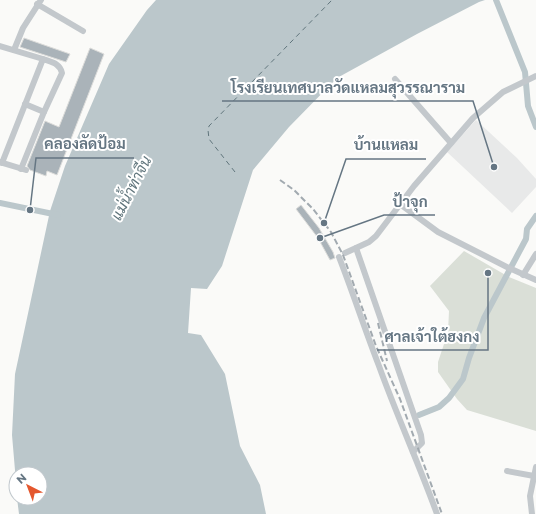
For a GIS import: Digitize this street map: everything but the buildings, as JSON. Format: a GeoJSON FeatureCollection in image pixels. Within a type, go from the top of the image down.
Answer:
{"type":"FeatureCollection","features":[{"type":"Feature","properties":{"kind":"street"},"geometry":{"type":"LineString","coordinates":[[14,50],[23,28],[39,2],[83,32]]}},
{"type":"Feature","properties":{"kind":"street"},"geometry":{"type":"LineString","coordinates":[[0,46],[14,50],[43,59],[58,64],[62,73],[44,112],[24,170],[1,162],[43,59]]}},
{"type":"Feature","properties":{"kind":"street"},"geometry":{"type":"LineString","coordinates":[[345,253],[369,242],[376,236],[400,204],[451,143],[488,104],[503,92],[535,77]]}},
{"type":"Feature","properties":{"kind":"street"},"geometry":{"type":"LineString","coordinates":[[395,79],[451,143]]}},
{"type":"Feature","properties":{"kind":"street"},"geometry":{"type":"LineString","coordinates":[[25,104],[44,112]]}},
{"type":"Feature","properties":{"kind":"street"},"geometry":{"type":"LineString","coordinates":[[400,204],[438,232],[523,275],[536,280]]}},
{"type":"Feature","properties":{"kind":"street"},"geometry":{"type":"LineString","coordinates":[[356,248],[421,435],[422,443],[414,452]]}},
{"type":"Feature","properties":{"kind":"street"},"geometry":{"type":"LineString","coordinates":[[523,275],[536,254]]}},
{"type":"Feature","properties":{"kind":"street"},"geometry":{"type":"LineString","coordinates":[[338,257],[353,292],[379,366],[414,452],[437,514]]}},
{"type":"Feature","properties":{"kind":"street"},"geometry":{"type":"LineString","coordinates":[[532,514],[530,496],[536,467]]}},
{"type":"Feature","properties":{"kind":"street"},"geometry":{"type":"LineString","coordinates":[[507,472],[534,476]]}},
{"type":"Feature","properties":{"kind":"shaded area"},"geometry":{"type":"Polygon","coordinates":[[[476,120],[517,158],[536,179],[536,187],[512,213],[447,152],[476,120]]]}},
{"type":"Feature","properties":{"kind":"shaded area"},"geometry":{"type":"Polygon","coordinates":[[[464,251],[509,277],[536,288],[536,431],[467,410],[457,399],[438,372],[438,362],[448,332],[449,311],[430,286],[464,251]]]}},
{"type":"Feature","properties":{"kind":"water","name":"แม่น้ำท่าจีน"},"geometry":{"type":"Polygon","coordinates":[[[156,0],[485,0],[417,34],[337,78],[289,127],[253,170],[222,266],[207,289],[191,288],[188,333],[201,335],[225,374],[240,446],[260,485],[266,514],[19,514],[18,506],[48,506],[48,466],[15,466],[12,435],[15,374],[50,211],[65,166],[109,64],[147,10],[156,0]]]}},
{"type":"Feature","properties":{"kind":"waterway"},"geometry":{"type":"LineString","coordinates":[[496,0],[525,72],[528,106],[536,127]]}},
{"type":"Feature","properties":{"kind":"waterway"},"geometry":{"type":"LineString","coordinates":[[0,203],[58,215]]}},
{"type":"Feature","properties":{"kind":"waterway"},"geometry":{"type":"LineString","coordinates":[[419,415],[439,407],[449,398],[463,379],[484,318],[526,239],[527,229],[536,216]]}},
{"type":"Feature","properties":{"kind":"ferry route"},"geometry":{"type":"LineString","coordinates":[[235,172],[209,139],[209,126],[332,0]]}},
{"type":"Feature","properties":{"kind":"railway"},"geometry":{"type":"LineString","coordinates":[[280,180],[294,190],[313,209],[331,232],[343,255],[376,346],[400,399],[442,514]]}},
{"type":"Feature","properties":{"kind":"railway"},"geometry":{"type":"LineString","coordinates":[[378,323],[387,361]]}},
{"type":"Feature","properties":{"kind":"place","name":"โรงเรียนเทศบาลวัดแหลมสุวรรณาราม"},"geometry":{"type":"Point","coordinates":[494,167]}},
{"type":"Feature","properties":{"kind":"place","name":"คลองลัดป้อม"},"geometry":{"type":"Point","coordinates":[30,210]}},
{"type":"Feature","properties":{"kind":"place","name":"บ้านแหลม"},"geometry":{"type":"Point","coordinates":[324,223]}},
{"type":"Feature","properties":{"kind":"place","name":"ป้าจุก"},"geometry":{"type":"Point","coordinates":[320,238]}},
{"type":"Feature","properties":{"kind":"place","name":"ศาลเจ้าใต้ฮงกง"},"geometry":{"type":"Point","coordinates":[488,273]}}]}
